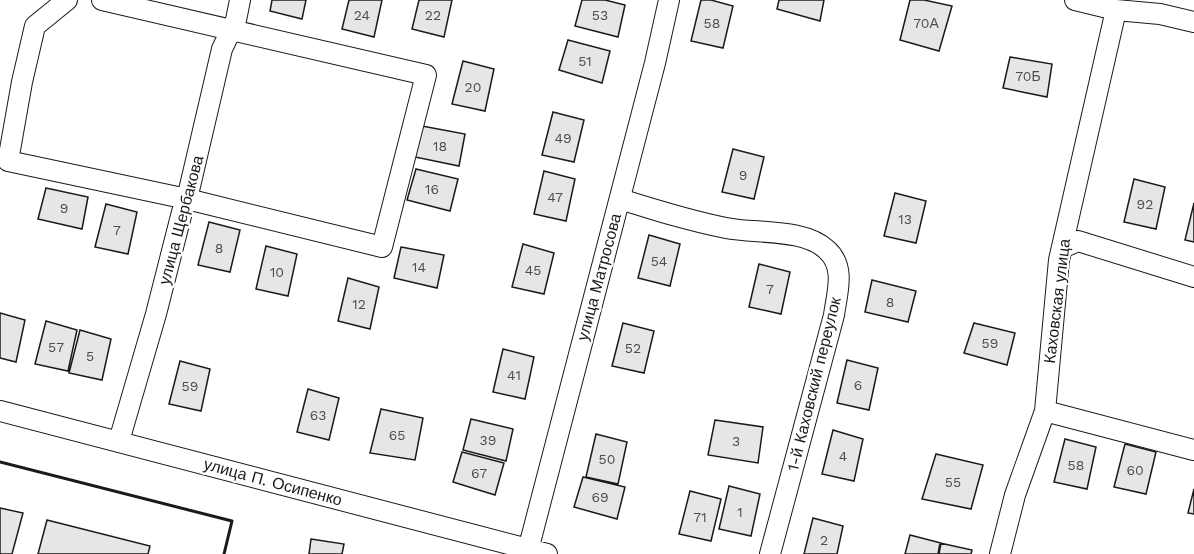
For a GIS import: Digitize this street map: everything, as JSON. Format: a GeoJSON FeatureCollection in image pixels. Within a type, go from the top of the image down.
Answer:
{"type":"FeatureCollection","features":[{"type":"Feature","properties":{"kind":"street"},"geometry":{"type":"LineString","coordinates":[[67,0],[35,26],[8,160],[187,199],[382,247],[426,75],[102,0]]}},
{"type":"Feature","properties":{"kind":"street","name":"улица Щербакова"},"geometry":{"type":"LineString","coordinates":[[119,441],[187,199],[222,49],[236,20],[240,0]]}},
{"type":"Feature","properties":{"kind":"street","name":"улица Матросова"},"geometry":{"type":"LineString","coordinates":[[534,553],[669,0]]}},
{"type":"Feature","properties":{"kind":"street"},"geometry":{"type":"LineString","coordinates":[[1075,0],[1116,10],[1162,7],[1194,22]]}},
{"type":"Feature","properties":{"kind":"street","name":"Каховская улица"},"geometry":{"type":"LineString","coordinates":[[1000,554],[1015,495],[1045,411],[1059,260],[1116,10]]}},
{"type":"Feature","properties":{"kind":"street","name":"1-й Каховский переулок"},"geometry":{"type":"LineString","coordinates":[[620,199],[682,218],[729,229],[813,240],[828,250],[836,262],[840,275],[834,315],[770,554]]}},
{"type":"Feature","properties":{"kind":"street"},"geometry":{"type":"LineString","coordinates":[[1062,248],[1078,241],[1194,277]]}},
{"type":"Feature","properties":{"kind":"street","name":"улица П. Осипенко"},"geometry":{"type":"LineString","coordinates":[[0,411],[534,553]]}},
{"type":"Feature","properties":{"kind":"street"},"geometry":{"type":"LineString","coordinates":[[1045,411],[1194,450]]}},
{"type":"Feature","properties":{"kind":"building"},"geometry":{"type":"Polygon","coordinates":[[[272,0],[306,0],[302,19],[270,11],[272,0]]]}},
{"type":"Feature","properties":{"kind":"building"},"geometry":{"type":"Polygon","coordinates":[[[349,0],[382,0],[374,37],[342,29],[349,0]]]}},
{"type":"Feature","properties":{"kind":"building"},"geometry":{"type":"Polygon","coordinates":[[[419,0],[452,0],[444,37],[412,29],[419,0]]]}},
{"type":"Feature","properties":{"kind":"building"},"geometry":{"type":"Polygon","coordinates":[[[582,0],[605,0],[625,5],[618,37],[575,26],[582,0]]]}},
{"type":"Feature","properties":{"kind":"building"},"geometry":{"type":"Polygon","coordinates":[[[701,0],[711,0],[733,6],[723,48],[691,41],[701,0]]]}},
{"type":"Feature","properties":{"kind":"building"},"geometry":{"type":"Polygon","coordinates":[[[779,0],[824,0],[820,21],[777,9],[779,0]]]}},
{"type":"Feature","properties":{"kind":"building"},"geometry":{"type":"Polygon","coordinates":[[[910,0],[924,0],[952,6],[939,51],[900,40],[910,0]]]}},
{"type":"Feature","properties":{"kind":"building"},"geometry":{"type":"Polygon","coordinates":[[[568,40],[610,51],[602,83],[559,70],[568,40]]]}},
{"type":"Feature","properties":{"kind":"building"},"geometry":{"type":"Polygon","coordinates":[[[1010,57],[1052,64],[1047,97],[1003,88],[1010,57]]]}},
{"type":"Feature","properties":{"kind":"building"},"geometry":{"type":"Polygon","coordinates":[[[463,61],[494,69],[485,111],[452,104],[463,61]]]}},
{"type":"Feature","properties":{"kind":"building"},"geometry":{"type":"Polygon","coordinates":[[[553,112],[584,120],[574,162],[542,155],[553,112]]]}},
{"type":"Feature","properties":{"kind":"building"},"geometry":{"type":"Polygon","coordinates":[[[422,126],[465,134],[459,166],[415,157],[422,126]]]}},
{"type":"Feature","properties":{"kind":"building"},"geometry":{"type":"Polygon","coordinates":[[[733,149],[764,157],[754,199],[722,192],[733,149]]]}},
{"type":"Feature","properties":{"kind":"building"},"geometry":{"type":"Polygon","coordinates":[[[416,169],[458,179],[450,211],[407,200],[416,169]]]}},
{"type":"Feature","properties":{"kind":"building"},"geometry":{"type":"Polygon","coordinates":[[[544,171],[575,179],[566,221],[534,214],[544,171]]]}},
{"type":"Feature","properties":{"kind":"building"},"geometry":{"type":"Polygon","coordinates":[[[1134,179],[1165,187],[1156,229],[1124,222],[1134,179]]]}},
{"type":"Feature","properties":{"kind":"building"},"geometry":{"type":"Polygon","coordinates":[[[46,188],[88,197],[82,229],[38,219],[46,188]]]}},
{"type":"Feature","properties":{"kind":"building"},"geometry":{"type":"Polygon","coordinates":[[[895,193],[926,201],[916,243],[884,236],[895,193]]]}},
{"type":"Feature","properties":{"kind":"building"},"geometry":{"type":"Polygon","coordinates":[[[1194,203],[1194,242],[1185,240],[1194,203]]]}},
{"type":"Feature","properties":{"kind":"building"},"geometry":{"type":"Polygon","coordinates":[[[106,204],[137,212],[128,254],[95,247],[106,204]]]}},
{"type":"Feature","properties":{"kind":"building"},"geometry":{"type":"Polygon","coordinates":[[[209,222],[240,230],[230,272],[198,265],[209,222]]]}},
{"type":"Feature","properties":{"kind":"building"},"geometry":{"type":"Polygon","coordinates":[[[649,235],[680,244],[670,286],[638,278],[649,235]]]}},
{"type":"Feature","properties":{"kind":"building"},"geometry":{"type":"Polygon","coordinates":[[[523,244],[554,253],[544,294],[512,287],[523,244]]]}},
{"type":"Feature","properties":{"kind":"building"},"geometry":{"type":"Polygon","coordinates":[[[266,246],[297,254],[288,296],[256,289],[266,246]]]}},
{"type":"Feature","properties":{"kind":"building"},"geometry":{"type":"Polygon","coordinates":[[[401,247],[444,255],[437,288],[394,278],[401,247]]]}},
{"type":"Feature","properties":{"kind":"building"},"geometry":{"type":"Polygon","coordinates":[[[759,264],[790,272],[781,314],[749,307],[759,264]]]}},
{"type":"Feature","properties":{"kind":"building"},"geometry":{"type":"Polygon","coordinates":[[[348,278],[379,287],[370,329],[338,321],[348,278]]]}},
{"type":"Feature","properties":{"kind":"building"},"geometry":{"type":"Polygon","coordinates":[[[872,280],[916,291],[908,322],[865,312],[872,280]]]}},
{"type":"Feature","properties":{"kind":"building"},"geometry":{"type":"Polygon","coordinates":[[[0,313],[25,320],[16,362],[0,358],[0,313]]]}},
{"type":"Feature","properties":{"kind":"building"},"geometry":{"type":"Polygon","coordinates":[[[46,321],[77,330],[68,371],[35,364],[46,321]]]}},
{"type":"Feature","properties":{"kind":"building"},"geometry":{"type":"Polygon","coordinates":[[[623,323],[654,331],[644,373],[612,366],[623,323]]]}},
{"type":"Feature","properties":{"kind":"building"},"geometry":{"type":"Polygon","coordinates":[[[974,323],[1015,333],[1007,365],[964,353],[974,323]]]}},
{"type":"Feature","properties":{"kind":"building"},"geometry":{"type":"Polygon","coordinates":[[[80,330],[111,339],[102,380],[69,373],[80,330]]]}},
{"type":"Feature","properties":{"kind":"building"},"geometry":{"type":"Polygon","coordinates":[[[503,349],[534,357],[525,399],[493,392],[503,349]]]}},
{"type":"Feature","properties":{"kind":"building"},"geometry":{"type":"Polygon","coordinates":[[[847,360],[878,368],[869,410],[837,403],[847,360]]]}},
{"type":"Feature","properties":{"kind":"building"},"geometry":{"type":"Polygon","coordinates":[[[180,361],[210,369],[201,411],[169,404],[180,361]]]}},
{"type":"Feature","properties":{"kind":"building"},"geometry":{"type":"Polygon","coordinates":[[[308,389],[339,398],[329,440],[297,432],[308,389]]]}},
{"type":"Feature","properties":{"kind":"building"},"geometry":{"type":"Polygon","coordinates":[[[381,409],[423,418],[415,460],[370,453],[381,409]]]}},
{"type":"Feature","properties":{"kind":"building"},"geometry":{"type":"Polygon","coordinates":[[[471,419],[513,429],[506,461],[463,450],[471,419]]]}},
{"type":"Feature","properties":{"kind":"building"},"geometry":{"type":"Polygon","coordinates":[[[715,420],[763,427],[758,463],[708,455],[715,420]]]}},
{"type":"Feature","properties":{"kind":"building"},"geometry":{"type":"Polygon","coordinates":[[[833,430],[863,439],[854,481],[822,474],[833,430]]]}},
{"type":"Feature","properties":{"kind":"building"},"geometry":{"type":"Polygon","coordinates":[[[596,434],[627,442],[618,484],[586,477],[596,434]]]}},
{"type":"Feature","properties":{"kind":"building"},"geometry":{"type":"Polygon","coordinates":[[[1065,439],[1096,447],[1087,489],[1054,482],[1065,439]]]}},
{"type":"Feature","properties":{"kind":"building"},"geometry":{"type":"Polygon","coordinates":[[[1125,444],[1156,452],[1146,494],[1114,487],[1125,444]]]}},
{"type":"Feature","properties":{"kind":"building"},"geometry":{"type":"Polygon","coordinates":[[[462,452],[504,463],[495,495],[453,482],[462,452]]]}},
{"type":"Feature","properties":{"kind":"building"},"geometry":{"type":"Polygon","coordinates":[[[936,454],[983,465],[971,509],[922,499],[936,454]]]}},
{"type":"Feature","properties":{"kind":"building"},"geometry":{"type":"Polygon","coordinates":[[[583,477],[625,487],[617,519],[574,507],[583,477]]]}},
{"type":"Feature","properties":{"kind":"building"},"geometry":{"type":"Polygon","coordinates":[[[729,486],[760,494],[751,536],[719,529],[729,486]]]}},
{"type":"Feature","properties":{"kind":"building"},"geometry":{"type":"Polygon","coordinates":[[[1194,489],[1194,514],[1188,513],[1194,489]]]}},
{"type":"Feature","properties":{"kind":"building"},"geometry":{"type":"Polygon","coordinates":[[[690,491],[721,499],[711,541],[679,534],[690,491]]]}},
{"type":"Feature","properties":{"kind":"building"},"geometry":{"type":"Polygon","coordinates":[[[0,508],[23,513],[12,554],[0,554],[0,508]]]}},
{"type":"Feature","properties":{"kind":"building"},"geometry":{"type":"Polygon","coordinates":[[[813,518],[843,526],[837,554],[804,554],[813,518]]]}},
{"type":"Feature","properties":{"kind":"building"},"geometry":{"type":"Polygon","coordinates":[[[47,520],[150,546],[148,554],[38,554],[47,520]]]}},
{"type":"Feature","properties":{"kind":"building"},"geometry":{"type":"Polygon","coordinates":[[[910,535],[941,543],[939,554],[905,554],[910,535]]]}},
{"type":"Feature","properties":{"kind":"building"},"geometry":{"type":"Polygon","coordinates":[[[311,539],[344,544],[342,554],[309,554],[311,539]]]}},
{"type":"Feature","properties":{"kind":"building"},"geometry":{"type":"Polygon","coordinates":[[[940,543],[972,550],[971,554],[938,554],[940,543]]]}},
{"type":"Feature","properties":{"kind":"wall"},"geometry":{"type":"LineString","coordinates":[[0,462],[232,521],[224,554]]}}]}
